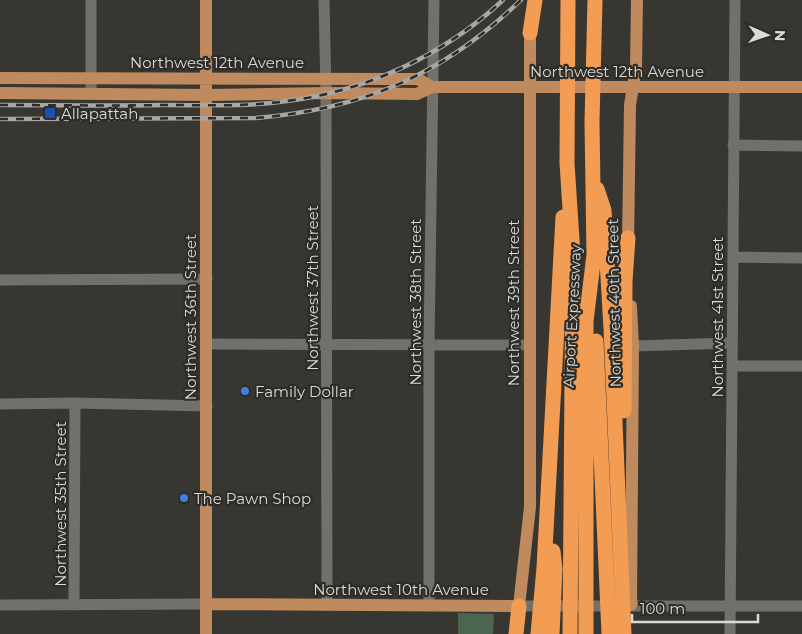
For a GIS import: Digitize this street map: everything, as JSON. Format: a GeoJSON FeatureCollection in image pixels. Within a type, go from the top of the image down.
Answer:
{"type":"FeatureCollection","features":[{"type":"Feature","properties":{"kind":"highway"},"geometry":{"type":"LineString","coordinates":[[530,33],[535,0]]}},
{"type":"Feature","properties":{"kind":"highway","name":"Airport Expressway"},"geometry":{"type":"LineString","coordinates":[[568,0],[567,163],[573,255],[570,634]]}},
{"type":"Feature","properties":{"kind":"highway","name":"Airport Expressway"},"geometry":{"type":"LineString","coordinates":[[586,634],[586,321],[594,255],[592,122],[595,0]]}},
{"type":"Feature","properties":{"kind":"highway"},"geometry":{"type":"LineString","coordinates":[[552,634],[548,498],[560,254],[567,163]]}},
{"type":"Feature","properties":{"kind":"highway"},"geometry":{"type":"LineString","coordinates":[[592,173],[604,210],[620,540]]}},
{"type":"Feature","properties":{"kind":"highway"},"geometry":{"type":"LineString","coordinates":[[614,578],[620,540],[624,422],[625,281],[628,238]]}},
{"type":"Feature","properties":{"kind":"highway"},"geometry":{"type":"LineString","coordinates":[[594,255],[619,634]]}},
{"type":"Feature","properties":{"kind":"highway"},"geometry":{"type":"LineString","coordinates":[[538,634],[550,569]]}},
{"type":"Feature","properties":{"kind":"highway"},"geometry":{"type":"LineString","coordinates":[[516,634],[519,606]]}},
{"type":"Feature","properties":{"kind":"main road","name":"Northwest 36th Street"},"geometry":{"type":"LineString","coordinates":[[206,0],[206,634]]}},
{"type":"Feature","properties":{"kind":"main road","name":"Northwest 39th Street"},"geometry":{"type":"LineString","coordinates":[[519,606],[530,507],[530,0]]}},
{"type":"Feature","properties":{"kind":"main road","name":"Northwest 40th Street"},"geometry":{"type":"LineString","coordinates":[[631,606],[633,346],[628,238],[630,105],[636,68],[637,0]]}},
{"type":"Feature","properties":{"kind":"main road","name":"Northwest 12th Avenue"},"geometry":{"type":"LineString","coordinates":[[0,78],[325,78],[418,80],[432,87]]}},
{"type":"Feature","properties":{"kind":"main road","name":"Northwest 12th Avenue"},"geometry":{"type":"LineString","coordinates":[[0,93],[206,95],[417,94],[432,87],[802,87]]}},
{"type":"Feature","properties":{"kind":"main road","name":"Northwest 10th Avenue"},"geometry":{"type":"LineString","coordinates":[[206,604],[519,606]]}},
{"type":"Feature","properties":{"kind":"street"},"geometry":{"type":"LineString","coordinates":[[91,0],[91,93]]}},
{"type":"Feature","properties":{"kind":"street","name":"Northwest 37th Street"},"geometry":{"type":"LineString","coordinates":[[324,0],[326,93],[327,605]]}},
{"type":"Feature","properties":{"kind":"street","name":"Northwest 38th Street"},"geometry":{"type":"LineString","coordinates":[[429,605],[429,346],[434,0]]}},
{"type":"Feature","properties":{"kind":"street","name":"Northwest 41st Street"},"geometry":{"type":"LineString","coordinates":[[730,634],[735,0]]}},
{"type":"Feature","properties":{"kind":"street"},"geometry":{"type":"LineString","coordinates":[[734,145],[802,146]]}},
{"type":"Feature","properties":{"kind":"street"},"geometry":{"type":"LineString","coordinates":[[733,257],[802,258]]}},
{"type":"Feature","properties":{"kind":"street"},"geometry":{"type":"LineString","coordinates":[[0,280],[206,279]]}},
{"type":"Feature","properties":{"kind":"street"},"geometry":{"type":"LineString","coordinates":[[207,344],[529,345]]}},
{"type":"Feature","properties":{"kind":"street"},"geometry":{"type":"LineString","coordinates":[[633,346],[732,344]]}},
{"type":"Feature","properties":{"kind":"street"},"geometry":{"type":"LineString","coordinates":[[732,366],[802,366]]}},
{"type":"Feature","properties":{"kind":"street"},"geometry":{"type":"LineString","coordinates":[[0,404],[75,403],[207,406]]}},
{"type":"Feature","properties":{"kind":"street","name":"Northwest 35th Street"},"geometry":{"type":"LineString","coordinates":[[74,605],[75,403]]}},
{"type":"Feature","properties":{"kind":"street","name":"Northwest 10th Avenue"},"geometry":{"type":"LineString","coordinates":[[0,604],[206,604]]}},
{"type":"Feature","properties":{"kind":"street","name":"Northwest 10th Avenue"},"geometry":{"type":"LineString","coordinates":[[519,606],[802,606]]}},
{"type":"Feature","properties":{"kind":"green space"},"geometry":{"type":"Polygon","coordinates":[[[458,613],[494,614],[493,634],[458,634],[458,613]]]}},
{"type":"Feature","properties":{"kind":"railway"},"geometry":{"type":"LineString","coordinates":[[0,105],[241,105],[272,103],[317,96],[346,89],[403,67],[456,38],[503,0]]}},
{"type":"Feature","properties":{"kind":"railway"},"geometry":{"type":"LineString","coordinates":[[0,119],[256,118],[332,106],[399,84],[431,68],[462,49],[521,0]]}},
{"type":"Feature","properties":{"kind":"place","name":"Allapattah"},"geometry":{"type":"Point","coordinates":[50,113]}},
{"type":"Feature","properties":{"kind":"place","name":"Family Dollar"},"geometry":{"type":"Point","coordinates":[245,391]}},
{"type":"Feature","properties":{"kind":"place","name":"The Pawn Shop"},"geometry":{"type":"Point","coordinates":[184,498]}}]}
